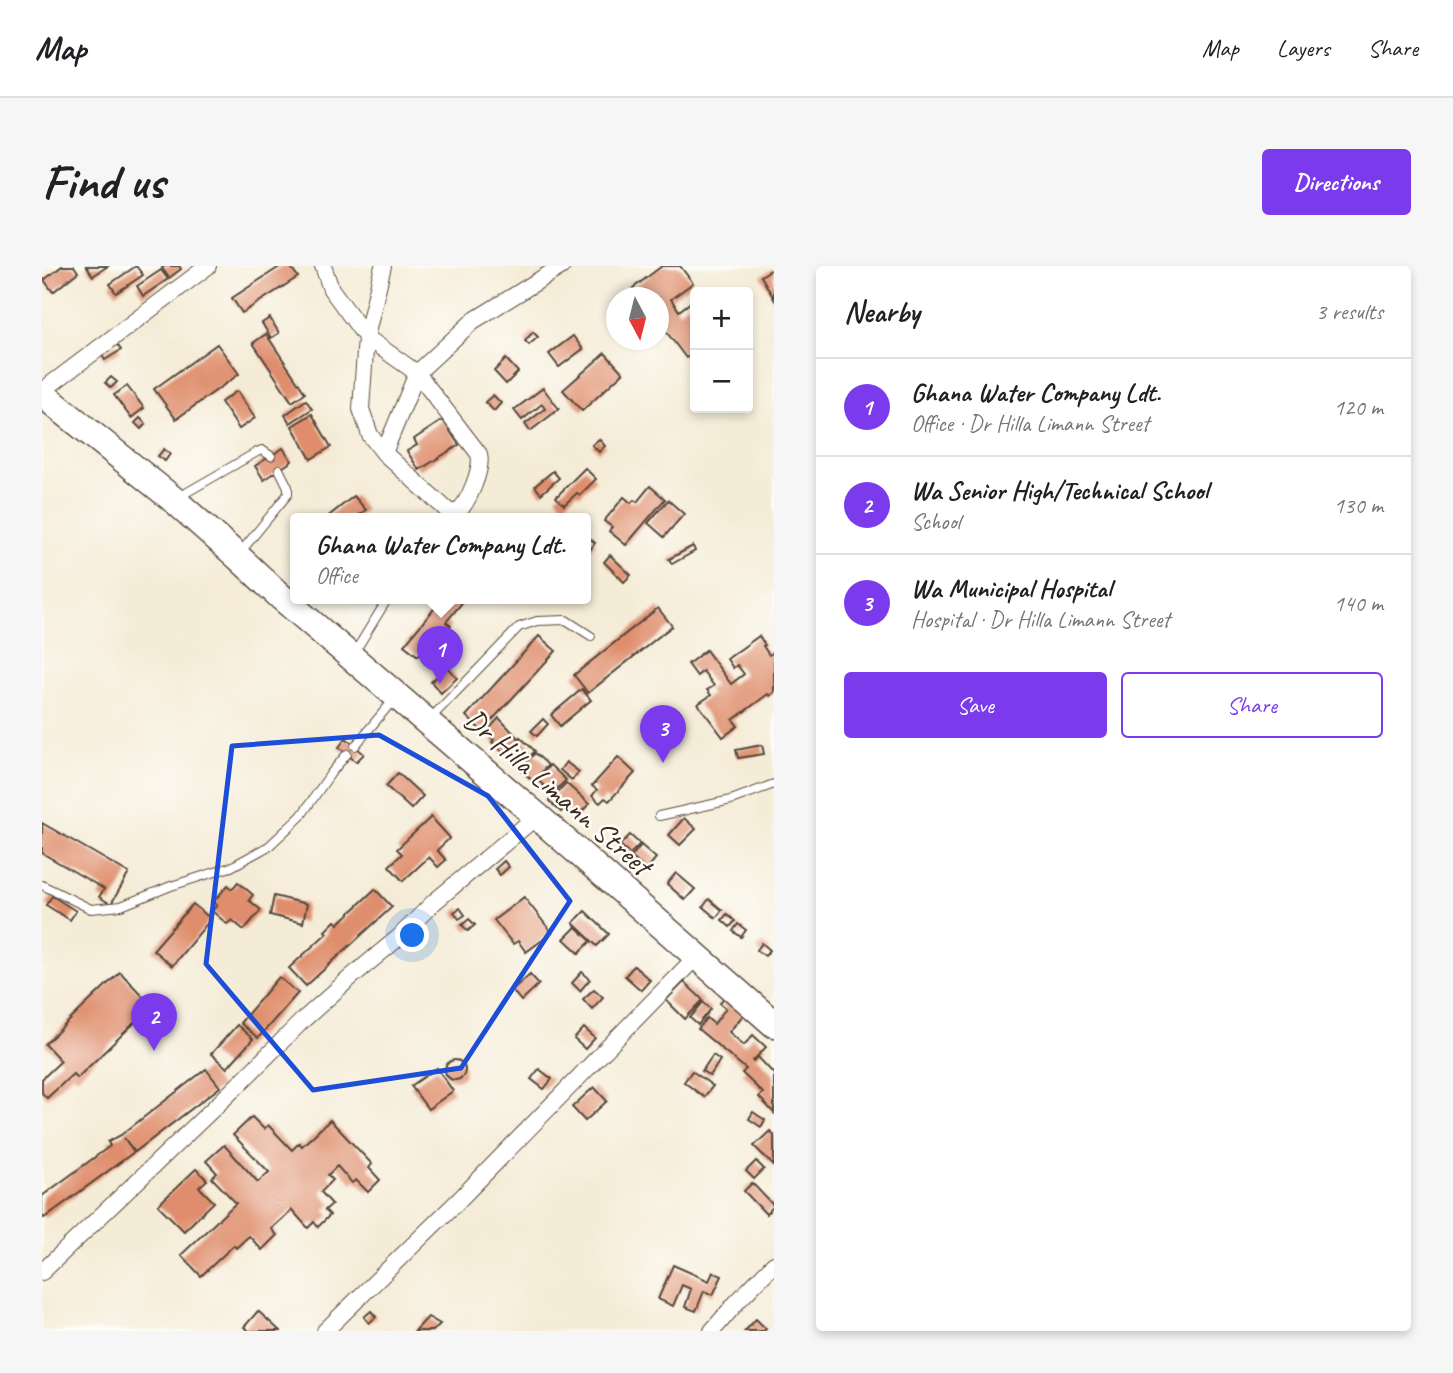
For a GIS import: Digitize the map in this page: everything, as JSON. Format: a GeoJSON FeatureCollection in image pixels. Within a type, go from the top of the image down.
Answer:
{"type":"FeatureCollection","features":[{"type":"Feature","properties":{"kind":"highway","name":"Dr Hilla Limann Street"},"geometry":{"type":"LineString","coordinates":[[42,392],[290,600]]}},
{"type":"Feature","properties":{"kind":"highway","name":"Dr Hilla Limann Street"},"geometry":{"type":"LineString","coordinates":[[295,604],[427,723],[774,1024]]}},
{"type":"Feature","properties":{"kind":"street"},"geometry":{"type":"LineString","coordinates":[[42,392],[208,266]]}},
{"type":"Feature","properties":{"kind":"street"},"geometry":{"type":"LineString","coordinates":[[323,266],[331,289],[366,337],[416,373],[480,454],[482,463],[464,508],[456,513],[448,511],[384,453],[370,435],[361,409],[366,337],[383,266]]}},
{"type":"Feature","properties":{"kind":"street"},"geometry":{"type":"LineString","coordinates":[[534,266],[559,268]]}},
{"type":"Feature","properties":{"kind":"street"},"geometry":{"type":"LineString","coordinates":[[384,453],[416,373],[474,321],[559,268]]}},
{"type":"Feature","properties":{"kind":"street"},"geometry":{"type":"LineString","coordinates":[[42,1272],[303,1020],[398,938],[433,903],[537,816]]}},
{"type":"Feature","properties":{"kind":"street"},"geometry":{"type":"LineString","coordinates":[[326,1331],[458,1202],[697,956]]}},
{"type":"Feature","properties":{"kind":"street"},"geometry":{"type":"LineString","coordinates":[[712,1331],[774,1264]]}},
{"type":"Feature","properties":{"kind":"lane"},"geometry":{"type":"LineString","coordinates":[[174,500],[257,452],[262,450],[271,456]]}},
{"type":"Feature","properties":{"kind":"lane"},"geometry":{"type":"LineString","coordinates":[[237,556],[288,494],[286,482],[279,469]]}},
{"type":"Feature","properties":{"kind":"lane"},"geometry":{"type":"LineString","coordinates":[[352,657],[384,604]]}},
{"type":"Feature","properties":{"kind":"lane"},"geometry":{"type":"LineString","coordinates":[[427,723],[519,626],[537,621],[566,620],[591,636]]}},
{"type":"Feature","properties":{"kind":"lane"},"geometry":{"type":"LineString","coordinates":[[355,746],[397,696]]}},
{"type":"Feature","properties":{"kind":"lane"},"geometry":{"type":"LineString","coordinates":[[42,885],[91,909],[121,906],[171,886],[231,867],[269,846],[301,816],[347,754]]}},
{"type":"Feature","properties":{"kind":"lane"},"geometry":{"type":"LineString","coordinates":[[659,817],[731,800],[774,784]]}},
{"type":"Feature","properties":{"kind":"highlighted area"},"geometry":{"type":"Polygon","coordinates":[[[379,735],[488,796],[570,901],[461,1068],[313,1090],[206,964],[232,746],[379,735]]]}},
{"type":"Feature","properties":{"kind":"building"},"geometry":{"type":"Polygon","coordinates":[[[62,266],[74,266],[78,272],[53,292],[44,280],[62,266]]]}},
{"type":"Feature","properties":{"kind":"building"},"geometry":{"type":"Polygon","coordinates":[[[86,266],[108,266],[93,276],[86,266]]]}},
{"type":"Feature","properties":{"kind":"building"},"geometry":{"type":"Polygon","coordinates":[[[136,266],[143,275],[116,293],[110,284],[136,266]]]}},
{"type":"Feature","properties":{"kind":"building"},"geometry":{"type":"Polygon","coordinates":[[[179,266],[181,269],[169,278],[162,268],[179,266]]]}},
{"type":"Feature","properties":{"kind":"building"},"geometry":{"type":"Polygon","coordinates":[[[281,266],[290,266],[298,277],[242,313],[232,298],[281,266]]]}},
{"type":"Feature","properties":{"kind":"building"},"geometry":{"type":"Polygon","coordinates":[[[662,266],[680,266],[693,283],[671,299],[679,311],[690,303],[690,355],[686,358],[669,335],[669,287],[634,287],[662,266]]]}},
{"type":"Feature","properties":{"kind":"building"},"geometry":{"type":"Polygon","coordinates":[[[774,268],[774,299],[761,276],[774,268]]]}},
{"type":"Feature","properties":{"kind":"building"},"geometry":{"type":"Polygon","coordinates":[[[161,270],[168,279],[143,296],[137,286],[161,270]]]}},
{"type":"Feature","properties":{"kind":"building"},"geometry":{"type":"Polygon","coordinates":[[[270,318],[279,333],[271,338],[262,323],[270,318]]]}},
{"type":"Feature","properties":{"kind":"building"},"geometry":{"type":"Polygon","coordinates":[[[533,332],[538,337],[529,345],[525,341],[533,332]]]}},
{"type":"Feature","properties":{"kind":"building"},"geometry":{"type":"Polygon","coordinates":[[[266,334],[305,393],[292,402],[253,343],[266,334]]]}},
{"type":"Feature","properties":{"kind":"building"},"geometry":{"type":"Polygon","coordinates":[[[573,336],[583,349],[559,367],[549,354],[573,336]]]}},
{"type":"Feature","properties":{"kind":"building"},"geometry":{"type":"Polygon","coordinates":[[[116,343],[121,350],[105,360],[101,354],[116,343]]]}},
{"type":"Feature","properties":{"kind":"building"},"geometry":{"type":"Polygon","coordinates":[[[217,344],[239,374],[176,419],[154,389],[217,344]]]}},
{"type":"Feature","properties":{"kind":"building"},"geometry":{"type":"Polygon","coordinates":[[[605,353],[623,373],[582,411],[563,390],[605,353]]]}},
{"type":"Feature","properties":{"kind":"building"},"geometry":{"type":"Polygon","coordinates":[[[506,359],[518,372],[506,384],[494,371],[506,359]]]}},
{"type":"Feature","properties":{"kind":"building"},"geometry":{"type":"Polygon","coordinates":[[[111,377],[117,382],[111,388],[105,383],[111,377]]]}},
{"type":"Feature","properties":{"kind":"building"},"geometry":{"type":"Polygon","coordinates":[[[127,386],[144,408],[131,418],[114,395],[127,386]]]}},
{"type":"Feature","properties":{"kind":"building"},"geometry":{"type":"Polygon","coordinates":[[[543,388],[559,409],[530,431],[525,424],[545,409],[542,404],[522,420],[514,410],[543,388]]]}},
{"type":"Feature","properties":{"kind":"building"},"geometry":{"type":"Polygon","coordinates":[[[237,391],[255,418],[239,429],[221,402],[237,391]]]}},
{"type":"Feature","properties":{"kind":"building"},"geometry":{"type":"Polygon","coordinates":[[[493,395],[501,403],[494,411],[485,402],[493,395]]]}},
{"type":"Feature","properties":{"kind":"building"},"geometry":{"type":"Polygon","coordinates":[[[306,400],[312,409],[290,423],[285,415],[306,400]]]}},
{"type":"Feature","properties":{"kind":"building"},"geometry":{"type":"Polygon","coordinates":[[[312,414],[331,447],[311,459],[292,426],[312,414]]]}},
{"type":"Feature","properties":{"kind":"building"},"geometry":{"type":"Polygon","coordinates":[[[140,418],[146,424],[141,429],[135,423],[140,418]]]}},
{"type":"Feature","properties":{"kind":"building"},"geometry":{"type":"Polygon","coordinates":[[[443,420],[459,445],[419,470],[407,451],[417,445],[414,439],[443,420]]]}},
{"type":"Feature","properties":{"kind":"building"},"geometry":{"type":"Polygon","coordinates":[[[599,439],[605,446],[599,452],[592,445],[599,439]]]}},
{"type":"Feature","properties":{"kind":"building"},"geometry":{"type":"Polygon","coordinates":[[[283,448],[292,461],[264,480],[255,466],[283,448]]]}},
{"type":"Feature","properties":{"kind":"building"},"geometry":{"type":"Polygon","coordinates":[[[164,449],[170,454],[165,461],[158,456],[164,449]]]}},
{"type":"Feature","properties":{"kind":"building"},"geometry":{"type":"Polygon","coordinates":[[[585,468],[596,479],[580,495],[577,493],[564,505],[556,497],[585,468]]]}},
{"type":"Feature","properties":{"kind":"building"},"geometry":{"type":"Polygon","coordinates":[[[553,471],[559,478],[541,494],[535,486],[553,471]]]}},
{"type":"Feature","properties":{"kind":"building"},"geometry":{"type":"Polygon","coordinates":[[[650,486],[665,499],[626,545],[609,531],[612,527],[604,521],[624,497],[631,503],[634,500],[637,502],[650,486]]]}},
{"type":"Feature","properties":{"kind":"building"},"geometry":{"type":"Polygon","coordinates":[[[354,496],[366,510],[362,513],[332,513],[354,496]]]}},
{"type":"Feature","properties":{"kind":"building"},"geometry":{"type":"Polygon","coordinates":[[[668,500],[684,514],[664,537],[648,523],[668,500]]]}},
{"type":"Feature","properties":{"kind":"building"},"geometry":{"type":"Polygon","coordinates":[[[693,546],[695,551],[672,564],[669,559],[693,546]]]}},
{"type":"Feature","properties":{"kind":"building"},"geometry":{"type":"Polygon","coordinates":[[[610,555],[631,575],[624,582],[604,562],[610,555]]]}},
{"type":"Feature","properties":{"kind":"building"},"geometry":{"type":"Polygon","coordinates":[[[438,604],[461,604],[446,622],[451,626],[442,637],[437,633],[418,656],[404,645],[438,604]]]}},
{"type":"Feature","properties":{"kind":"building"},"geometry":{"type":"Polygon","coordinates":[[[658,608],[672,626],[588,693],[574,675],[658,608]]]}},
{"type":"Feature","properties":{"kind":"building"},"geometry":{"type":"Polygon","coordinates":[[[539,636],[556,651],[482,731],[466,716],[539,636]]]}},
{"type":"Feature","properties":{"kind":"building"},"geometry":{"type":"Polygon","coordinates":[[[759,636],[769,655],[774,652],[774,692],[733,720],[738,726],[723,737],[698,704],[711,695],[707,690],[714,686],[703,671],[697,676],[688,664],[706,650],[731,684],[744,674],[737,665],[733,668],[727,659],[759,636]]]}},
{"type":"Feature","properties":{"kind":"building"},"geometry":{"type":"Polygon","coordinates":[[[447,667],[457,678],[441,693],[431,682],[447,667]]]}},
{"type":"Feature","properties":{"kind":"building"},"geometry":{"type":"Polygon","coordinates":[[[582,689],[591,700],[560,726],[551,715],[582,689]]]}},
{"type":"Feature","properties":{"kind":"building"},"geometry":{"type":"Polygon","coordinates":[[[499,718],[535,751],[521,766],[492,742],[494,740],[486,732],[499,718]]]}},
{"type":"Feature","properties":{"kind":"building"},"geometry":{"type":"Polygon","coordinates":[[[543,719],[548,724],[537,736],[531,731],[543,719]]]}},
{"type":"Feature","properties":{"kind":"building"},"geometry":{"type":"Polygon","coordinates":[[[346,738],[364,754],[356,762],[339,747],[346,738]]]}},
{"type":"Feature","properties":{"kind":"building"},"geometry":{"type":"Polygon","coordinates":[[[762,745],[764,754],[738,758],[736,750],[762,745]]]}},
{"type":"Feature","properties":{"kind":"building"},"geometry":{"type":"Polygon","coordinates":[[[535,753],[548,765],[533,781],[520,769],[535,753]]]}},
{"type":"Feature","properties":{"kind":"building"},"geometry":{"type":"Polygon","coordinates":[[[618,757],[635,773],[609,801],[605,798],[600,803],[592,796],[597,790],[592,786],[618,757]]]}},
{"type":"Feature","properties":{"kind":"building"},"geometry":{"type":"Polygon","coordinates":[[[566,762],[579,772],[572,780],[560,770],[566,762]]]}},
{"type":"Feature","properties":{"kind":"building"},"geometry":{"type":"Polygon","coordinates":[[[550,765],[566,780],[552,794],[537,779],[550,765]]]}},
{"type":"Feature","properties":{"kind":"building"},"geometry":{"type":"Polygon","coordinates":[[[398,773],[423,796],[411,809],[386,786],[398,773]]]}},
{"type":"Feature","properties":{"kind":"building"},"geometry":{"type":"Polygon","coordinates":[[[566,783],[589,804],[576,818],[565,808],[561,812],[549,801],[566,783]]]}},
{"type":"Feature","properties":{"kind":"building"},"geometry":{"type":"Polygon","coordinates":[[[431,817],[450,838],[437,850],[446,860],[438,867],[429,857],[403,881],[389,866],[402,854],[397,849],[431,817]]]}},
{"type":"Feature","properties":{"kind":"building"},"geometry":{"type":"Polygon","coordinates":[[[684,818],[696,829],[680,845],[669,835],[684,818]]]}},
{"type":"Feature","properties":{"kind":"building"},"geometry":{"type":"Polygon","coordinates":[[[42,823],[129,873],[111,904],[99,897],[104,889],[42,853],[42,823]]]}},
{"type":"Feature","properties":{"kind":"building"},"geometry":{"type":"Polygon","coordinates":[[[630,835],[640,844],[630,854],[620,845],[630,835]]]}},
{"type":"Feature","properties":{"kind":"building"},"geometry":{"type":"Polygon","coordinates":[[[641,845],[656,858],[646,870],[631,857],[641,845]]]}},
{"type":"Feature","properties":{"kind":"building"},"geometry":{"type":"Polygon","coordinates":[[[504,861],[509,867],[500,875],[495,869],[504,861]]]}},
{"type":"Feature","properties":{"kind":"building"},"geometry":{"type":"Polygon","coordinates":[[[676,873],[695,889],[685,900],[667,884],[676,873]]]}},
{"type":"Feature","properties":{"kind":"building"},"geometry":{"type":"Polygon","coordinates":[[[238,882],[253,895],[249,900],[261,910],[244,930],[232,920],[227,924],[212,911],[217,905],[213,902],[228,885],[232,889],[238,882]]]}},
{"type":"Feature","properties":{"kind":"building"},"geometry":{"type":"Polygon","coordinates":[[[375,889],[392,907],[306,986],[289,968],[327,933],[325,931],[335,921],[338,924],[375,889]]]}},
{"type":"Feature","properties":{"kind":"building"},"geometry":{"type":"Polygon","coordinates":[[[52,896],[76,911],[70,920],[46,905],[52,896]]]}},
{"type":"Feature","properties":{"kind":"building"},"geometry":{"type":"Polygon","coordinates":[[[274,896],[307,904],[303,923],[270,915],[274,896]]]}},
{"type":"Feature","properties":{"kind":"building"},"geometry":{"type":"Polygon","coordinates":[[[524,897],[552,933],[526,952],[518,941],[513,944],[494,920],[524,897]]]}},
{"type":"Feature","properties":{"kind":"building"},"geometry":{"type":"Polygon","coordinates":[[[709,899],[722,910],[716,918],[703,907],[709,899]]]}},
{"type":"Feature","properties":{"kind":"building"},"geometry":{"type":"Polygon","coordinates":[[[193,904],[211,919],[172,966],[153,950],[193,904]]]}},
{"type":"Feature","properties":{"kind":"building"},"geometry":{"type":"Polygon","coordinates":[[[460,908],[465,915],[459,919],[454,912],[460,908]]]}},
{"type":"Feature","properties":{"kind":"building"},"geometry":{"type":"Polygon","coordinates":[[[585,911],[609,934],[597,946],[573,923],[585,911]]]}},
{"type":"Feature","properties":{"kind":"building"},"geometry":{"type":"Polygon","coordinates":[[[727,914],[735,921],[730,927],[722,920],[727,914]]]}},
{"type":"Feature","properties":{"kind":"building"},"geometry":{"type":"Polygon","coordinates":[[[469,919],[475,925],[468,931],[462,925],[469,919]]]}},
{"type":"Feature","properties":{"kind":"building"},"geometry":{"type":"Polygon","coordinates":[[[738,924],[746,930],[741,937],[733,931],[738,924]]]}},
{"type":"Feature","properties":{"kind":"building"},"geometry":{"type":"Polygon","coordinates":[[[576,927],[591,941],[579,953],[564,939],[576,927]]]}},
{"type":"Feature","properties":{"kind":"building"},"geometry":{"type":"Polygon","coordinates":[[[762,943],[770,950],[765,956],[757,950],[762,943]]]}},
{"type":"Feature","properties":{"kind":"building"},"geometry":{"type":"Polygon","coordinates":[[[634,966],[650,980],[641,990],[625,976],[634,966]]]}},
{"type":"Feature","properties":{"kind":"building"},"geometry":{"type":"Polygon","coordinates":[[[120,972],[152,1006],[77,1078],[73,1074],[47,1098],[42,1093],[42,1079],[61,1061],[45,1044],[120,972]]]}},
{"type":"Feature","properties":{"kind":"building"},"geometry":{"type":"Polygon","coordinates":[[[582,972],[590,979],[580,991],[572,983],[582,972]]]}},
{"type":"Feature","properties":{"kind":"building"},"geometry":{"type":"Polygon","coordinates":[[[530,974],[539,984],[521,1001],[512,990],[530,974]]]}},
{"type":"Feature","properties":{"kind":"building"},"geometry":{"type":"Polygon","coordinates":[[[279,977],[298,993],[258,1038],[240,1023],[279,977]]]}},
{"type":"Feature","properties":{"kind":"building"},"geometry":{"type":"Polygon","coordinates":[[[684,982],[703,1000],[685,1019],[666,1000],[684,982]]]}},
{"type":"Feature","properties":{"kind":"building"},"geometry":{"type":"Polygon","coordinates":[[[594,989],[603,997],[592,1009],[583,999],[594,989]]]}},
{"type":"Feature","properties":{"kind":"building"},"geometry":{"type":"Polygon","coordinates":[[[724,997],[744,1014],[729,1032],[744,1045],[753,1035],[766,1047],[752,1062],[758,1057],[774,1074],[774,1113],[759,1097],[763,1093],[742,1073],[746,1069],[698,1029],[707,1018],[714,1024],[726,1008],[720,1003],[724,997]]]}},
{"type":"Feature","properties":{"kind":"building"},"geometry":{"type":"Polygon","coordinates":[[[703,1002],[711,1009],[698,1025],[690,1018],[703,1002]]]}},
{"type":"Feature","properties":{"kind":"building"},"geometry":{"type":"Polygon","coordinates":[[[237,1025],[253,1039],[227,1068],[211,1054],[237,1025]]]}},
{"type":"Feature","properties":{"kind":"building"},"geometry":{"type":"Polygon","coordinates":[[[584,1028],[595,1038],[585,1049],[574,1039],[584,1028]]]}},
{"type":"Feature","properties":{"kind":"building"},"geometry":{"type":"Polygon","coordinates":[[[713,1055],[720,1060],[710,1076],[702,1071],[713,1055]]]}},
{"type":"Feature","properties":{"kind":"building"},"geometry":{"type":"Polygon","coordinates":[[[455,1060],[462,1063],[465,1070],[462,1077],[455,1080],[448,1077],[445,1070],[448,1063],[455,1060]]]}},
{"type":"Feature","properties":{"kind":"building"},"geometry":{"type":"Polygon","coordinates":[[[437,1068],[453,1091],[428,1109],[411,1086],[437,1068]]]}},
{"type":"Feature","properties":{"kind":"building"},"geometry":{"type":"Polygon","coordinates":[[[206,1069],[220,1087],[135,1152],[124,1138],[134,1152],[44,1218],[42,1196],[110,1146],[108,1142],[121,1135],[206,1069]]]}},
{"type":"Feature","properties":{"kind":"building"},"geometry":{"type":"Polygon","coordinates":[[[539,1069],[552,1079],[544,1089],[531,1079],[539,1069]]]}},
{"type":"Feature","properties":{"kind":"building"},"geometry":{"type":"Polygon","coordinates":[[[692,1071],[713,1086],[704,1097],[684,1082],[692,1071]]]}},
{"type":"Feature","properties":{"kind":"building"},"geometry":{"type":"Polygon","coordinates":[[[594,1087],[607,1101],[585,1121],[572,1107],[594,1087]]]}},
{"type":"Feature","properties":{"kind":"building"},"geometry":{"type":"Polygon","coordinates":[[[753,1112],[765,1120],[761,1127],[749,1119],[753,1112]]]}},
{"type":"Feature","properties":{"kind":"building"},"geometry":{"type":"Polygon","coordinates":[[[252,1117],[264,1129],[268,1125],[292,1150],[299,1143],[302,1146],[330,1120],[372,1164],[369,1168],[380,1180],[368,1192],[356,1180],[352,1183],[337,1166],[328,1175],[333,1180],[321,1192],[332,1204],[325,1210],[330,1215],[318,1227],[314,1222],[308,1228],[292,1210],[271,1229],[277,1235],[262,1250],[249,1236],[236,1248],[234,1245],[201,1276],[181,1255],[236,1203],[212,1178],[217,1173],[206,1161],[224,1145],[258,1182],[269,1172],[233,1135],[252,1117]]]}},
{"type":"Feature","properties":{"kind":"building"},"geometry":{"type":"Polygon","coordinates":[[[770,1131],[774,1135],[774,1166],[754,1146],[770,1131]]]}},
{"type":"Feature","properties":{"kind":"building"},"geometry":{"type":"Polygon","coordinates":[[[756,1161],[764,1169],[754,1179],[746,1171],[756,1161]]]}},
{"type":"Feature","properties":{"kind":"building"},"geometry":{"type":"Polygon","coordinates":[[[196,1169],[207,1180],[199,1187],[214,1202],[184,1231],[158,1205],[196,1169]]]}},
{"type":"Feature","properties":{"kind":"building"},"geometry":{"type":"Polygon","coordinates":[[[752,1183],[774,1206],[766,1214],[744,1191],[752,1183]]]}},
{"type":"Feature","properties":{"kind":"building"},"geometry":{"type":"Polygon","coordinates":[[[673,1265],[709,1281],[713,1272],[722,1276],[713,1295],[704,1291],[696,1311],[685,1307],[691,1289],[682,1285],[673,1306],[658,1299],[673,1265]]]}},
{"type":"Feature","properties":{"kind":"building"},"geometry":{"type":"Polygon","coordinates":[[[258,1311],[280,1331],[249,1331],[244,1327],[258,1311]]]}},
{"type":"Feature","properties":{"kind":"building"},"geometry":{"type":"Polygon","coordinates":[[[371,1311],[376,1317],[369,1323],[364,1317],[371,1311]]]}},
{"type":"Feature","properties":{"kind":"building"},"geometry":{"type":"Polygon","coordinates":[[[428,1317],[440,1324],[433,1331],[415,1331],[428,1317]]]}},
{"type":"Feature","properties":{"kind":"building"},"geometry":{"type":"Polygon","coordinates":[[[756,1319],[766,1329],[745,1331],[756,1319]]]}},
{"type":"Feature","properties":{"kind":"place","name":"Ghana Water Company Ldt."},"geometry":{"type":"Point","coordinates":[440,684]}},
{"type":"Feature","properties":{"kind":"place","name":"Wa Municipal Hospital"},"geometry":{"type":"Point","coordinates":[663,763]}},
{"type":"Feature","properties":{"kind":"place","name":"Wa Senior High/Technical School"},"geometry":{"type":"Point","coordinates":[154,1051]}}]}
